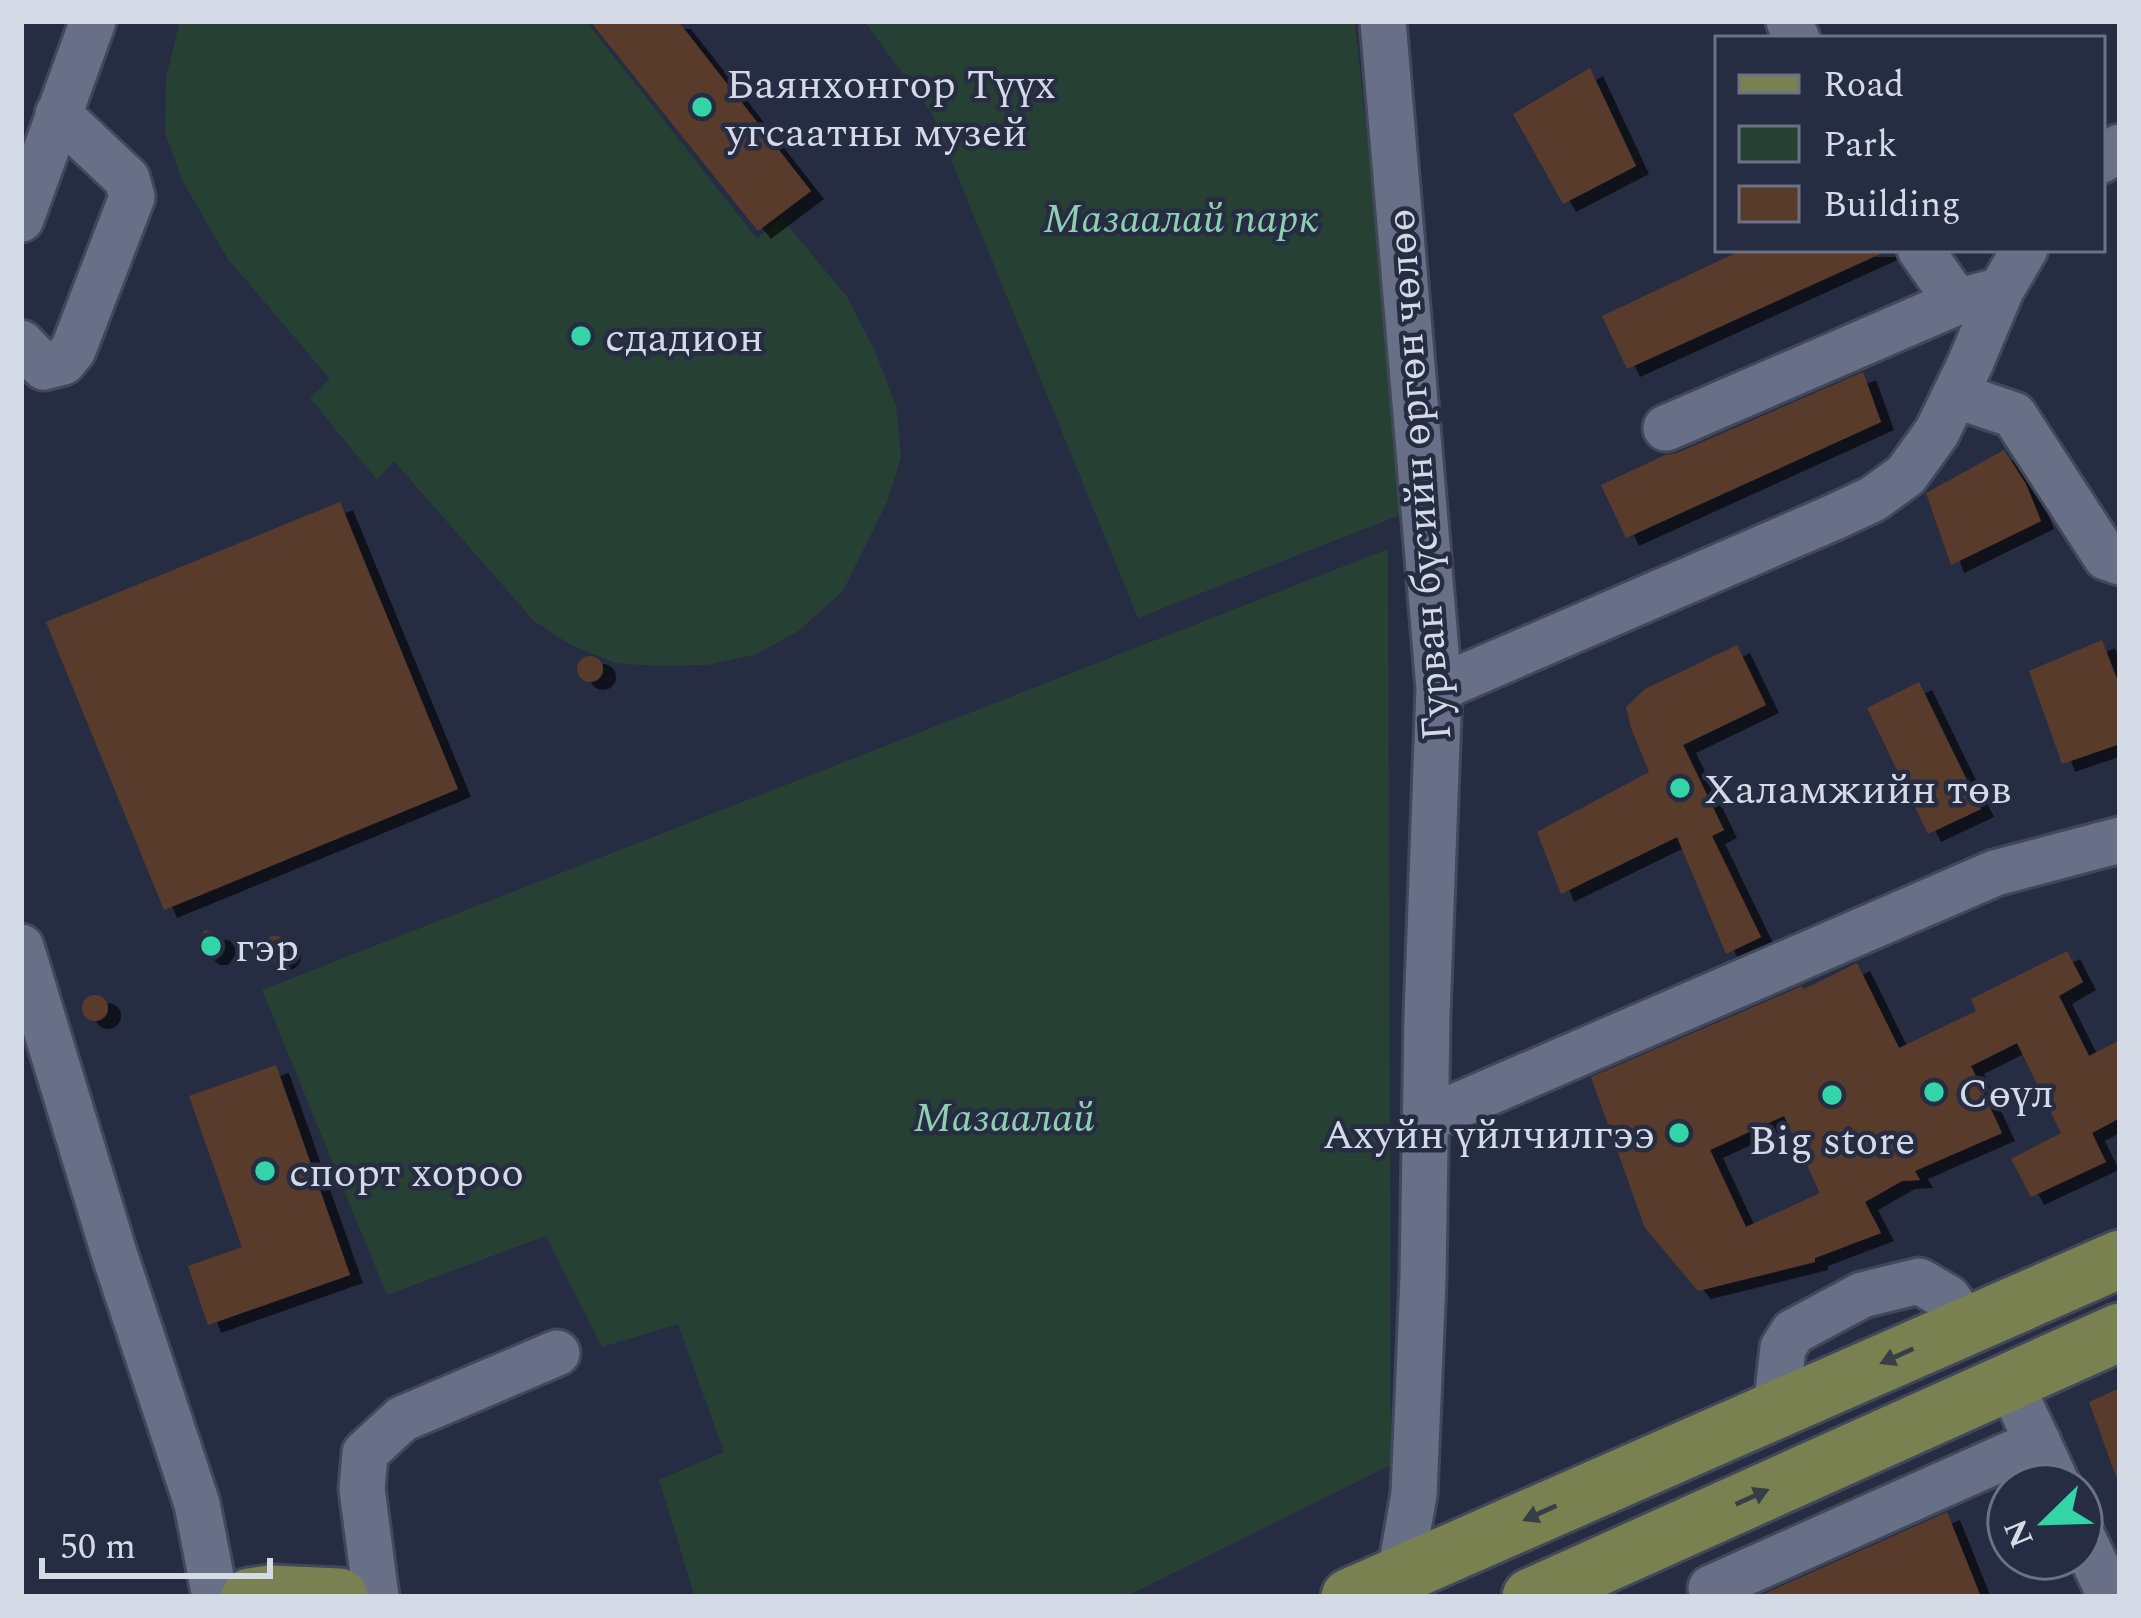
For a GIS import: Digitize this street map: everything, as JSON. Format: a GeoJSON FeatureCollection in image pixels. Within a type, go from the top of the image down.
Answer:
{"type":"FeatureCollection","features":[{"type":"Feature","properties":{"kind":"main road"},"geometry":{"type":"LineString","coordinates":[[1382,1590],[2120,1259]]}},
{"type":"Feature","properties":{"kind":"main road"},"geometry":{"type":"LineString","coordinates":[[1531,1597],[2120,1333]]}},
{"type":"Feature","properties":{"kind":"main road"},"geometry":{"type":"LineString","coordinates":[[250,1597],[339,1597]]}},
{"type":"Feature","properties":{"kind":"street"},"geometry":{"type":"LineString","coordinates":[[24,192],[93,21]]}},
{"type":"Feature","properties":{"kind":"street","name":"Гурван бүсийн өргөн чөлөө"},"geometry":{"type":"LineString","coordinates":[[1382,1590],[1414,1494],[1439,688],[1383,21]]}},
{"type":"Feature","properties":{"kind":"street"},"geometry":{"type":"LineString","coordinates":[[21,343],[44,367],[63,362],[73,350],[132,197],[127,179],[58,113]]}},
{"type":"Feature","properties":{"kind":"street"},"geometry":{"type":"LineString","coordinates":[[1922,252],[1957,302]]}},
{"type":"Feature","properties":{"kind":"street"},"geometry":{"type":"LineString","coordinates":[[1439,688],[1873,499],[1906,475],[1937,432],[2001,290],[2023,252]]}},
{"type":"Feature","properties":{"kind":"street"},"geometry":{"type":"LineString","coordinates":[[1666,428],[1957,302],[2001,290]]}},
{"type":"Feature","properties":{"kind":"street"},"geometry":{"type":"LineString","coordinates":[[1955,394],[2014,415],[2106,557],[2120,562]]}},
{"type":"Feature","properties":{"kind":"street"},"geometry":{"type":"LineString","coordinates":[[1427,1119],[1994,873],[2120,840]]}},
{"type":"Feature","properties":{"kind":"street"},"geometry":{"type":"LineString","coordinates":[[21,947],[197,1504],[215,1597]]}},
{"type":"Feature","properties":{"kind":"street"},"geometry":{"type":"LineString","coordinates":[[376,1597],[362,1489],[365,1453],[402,1419],[557,1353]]}},
{"type":"Feature","properties":{"kind":"street"},"geometry":{"type":"LineString","coordinates":[[2009,1381],[2047,1462]]}},
{"type":"Feature","properties":{"kind":"street"},"geometry":{"type":"LineString","coordinates":[[1689,1526],[1700,1592],[2038,1442]]}},
{"type":"Feature","properties":{"kind":"green space","name":"сдадион"},"geometry":{"type":"Polygon","coordinates":[[[180,21],[586,21],[757,239],[781,217],[847,297],[875,351],[896,406],[901,457],[887,502],[843,591],[798,631],[757,654],[707,665],[615,663],[571,645],[534,621],[394,461],[377,480],[310,398],[330,379],[228,259],[183,182],[165,133],[166,78],[180,21]]]}},
{"type":"Feature","properties":{"kind":"green space","name":"Мазаалай парк"},"geometry":{"type":"Polygon","coordinates":[[[864,21],[1355,21],[1405,513],[1138,618],[932,113],[864,21]]]}},
{"type":"Feature","properties":{"kind":"green space","name":"Мазаалай"},"geometry":{"type":"Polygon","coordinates":[[[1388,549],[1391,1465],[1125,1597],[695,1597],[659,1480],[724,1452],[678,1324],[602,1347],[546,1236],[387,1295],[262,990],[1388,549]]]}},
{"type":"Feature","properties":{"kind":"building","name":"Баянхонгор Түүх угсаатны музей"},"geometry":{"type":"Polygon","coordinates":[[[590,21],[678,21],[811,191],[758,231],[590,21]]]}},
{"type":"Feature","properties":{"kind":"building"},"geometry":{"type":"Polygon","coordinates":[[[1590,68],[1636,166],[1563,204],[1513,114],[1590,68]]]}},
{"type":"Feature","properties":{"kind":"building"},"geometry":{"type":"Polygon","coordinates":[[[1738,252],[1884,252],[1627,369],[1602,316],[1738,252]]]}},
{"type":"Feature","properties":{"kind":"building"},"geometry":{"type":"Polygon","coordinates":[[[1863,372],[1881,422],[1626,538],[1601,485],[1863,372]]]}},
{"type":"Feature","properties":{"kind":"building"},"geometry":{"type":"Polygon","coordinates":[[[2004,450],[2026,484],[2041,521],[1951,565],[1926,493],[2004,450]]]}},
{"type":"Feature","properties":{"kind":"building"},"geometry":{"type":"Polygon","coordinates":[[[340,502],[458,789],[164,910],[46,622],[340,502]]]}},
{"type":"Feature","properties":{"kind":"building"},"geometry":{"type":"Polygon","coordinates":[[[2102,640],[2120,687],[2120,744],[2062,764],[2029,671],[2102,640]]]}},
{"type":"Feature","properties":{"kind":"building","name":"Халамжийн төв"},"geometry":{"type":"Polygon","coordinates":[[[1737,645],[1766,705],[1683,745],[1724,830],[1712,836],[1761,937],[1726,954],[1677,837],[1561,894],[1537,832],[1649,772],[1626,707],[1645,689],[1737,645]]]}},
{"type":"Feature","properties":{"kind":"building"},"geometry":{"type":"Polygon","coordinates":[[[590,656],[603,669],[590,682],[577,669],[590,656]]]}},
{"type":"Feature","properties":{"kind":"building"},"geometry":{"type":"Polygon","coordinates":[[[1919,682],[1981,809],[1928,834],[1867,708],[1919,682]]]}},
{"type":"Feature","properties":{"kind":"building","name":"гэр"},"geometry":{"type":"Polygon","coordinates":[[[205,930],[222,939],[224,945],[215,957],[199,950],[205,930]]]}},
{"type":"Feature","properties":{"kind":"building","name":"гэр"},"geometry":{"type":"Polygon","coordinates":[[[275,936],[288,949],[275,962],[262,949],[275,936]]]}},
{"type":"Feature","properties":{"kind":"building"},"geometry":{"type":"Polygon","coordinates":[[[2067,951],[2083,982],[2059,996],[2089,1056],[2120,1040],[2120,1118],[2092,1133],[2106,1162],[2031,1197],[2011,1159],[2061,1133],[2017,1043],[1971,1066],[2002,1133],[1915,1171],[1920,1180],[1902,1181],[1865,1202],[1881,1233],[1815,1258],[1815,1262],[1698,1291],[1645,1228],[1591,1077],[1857,963],[1899,1048],[1976,1011],[1971,999],[2067,951]],[[1784,1116],[1710,1150],[1746,1227],[1820,1193],[1784,1116]]]}},
{"type":"Feature","properties":{"kind":"building"},"geometry":{"type":"Polygon","coordinates":[[[95,995],[108,1008],[95,1021],[82,1008],[95,995]]]}},
{"type":"Feature","properties":{"kind":"building","name":"спорт хороо"},"geometry":{"type":"Polygon","coordinates":[[[276,1065],[350,1275],[208,1325],[188,1266],[242,1247],[189,1096],[276,1065]]]}},
{"type":"Feature","properties":{"kind":"building"},"geometry":{"type":"Polygon","coordinates":[[[2120,1388],[2120,1479],[2117,1479],[2089,1402],[2120,1388]]]}},
{"type":"Feature","properties":{"kind":"building"},"geometry":{"type":"Polygon","coordinates":[[[1947,1512],[1981,1597],[1757,1597],[1947,1512]]]}},
{"type":"Feature","properties":{"kind":"place","name":"Баянхонгор Түүх угсаатны музей"},"geometry":{"type":"Point","coordinates":[702,107]}},
{"type":"Feature","properties":{"kind":"place","name":"сдадион"},"geometry":{"type":"Point","coordinates":[581,336]}},
{"type":"Feature","properties":{"kind":"place","name":"Халамжийн төв"},"geometry":{"type":"Point","coordinates":[1680,788]}},
{"type":"Feature","properties":{"kind":"place","name":"гэр"},"geometry":{"type":"Point","coordinates":[211,946]}},
{"type":"Feature","properties":{"kind":"place","name":"Сөүл"},"geometry":{"type":"Point","coordinates":[1934,1092]}},
{"type":"Feature","properties":{"kind":"place","name":"Big store"},"geometry":{"type":"Point","coordinates":[1832,1095]}},
{"type":"Feature","properties":{"kind":"place","name":"Ахуйн үйлчилгээ"},"geometry":{"type":"Point","coordinates":[1679,1133]}},
{"type":"Feature","properties":{"kind":"place","name":"спорт хороо"},"geometry":{"type":"Point","coordinates":[265,1171]}}]}
